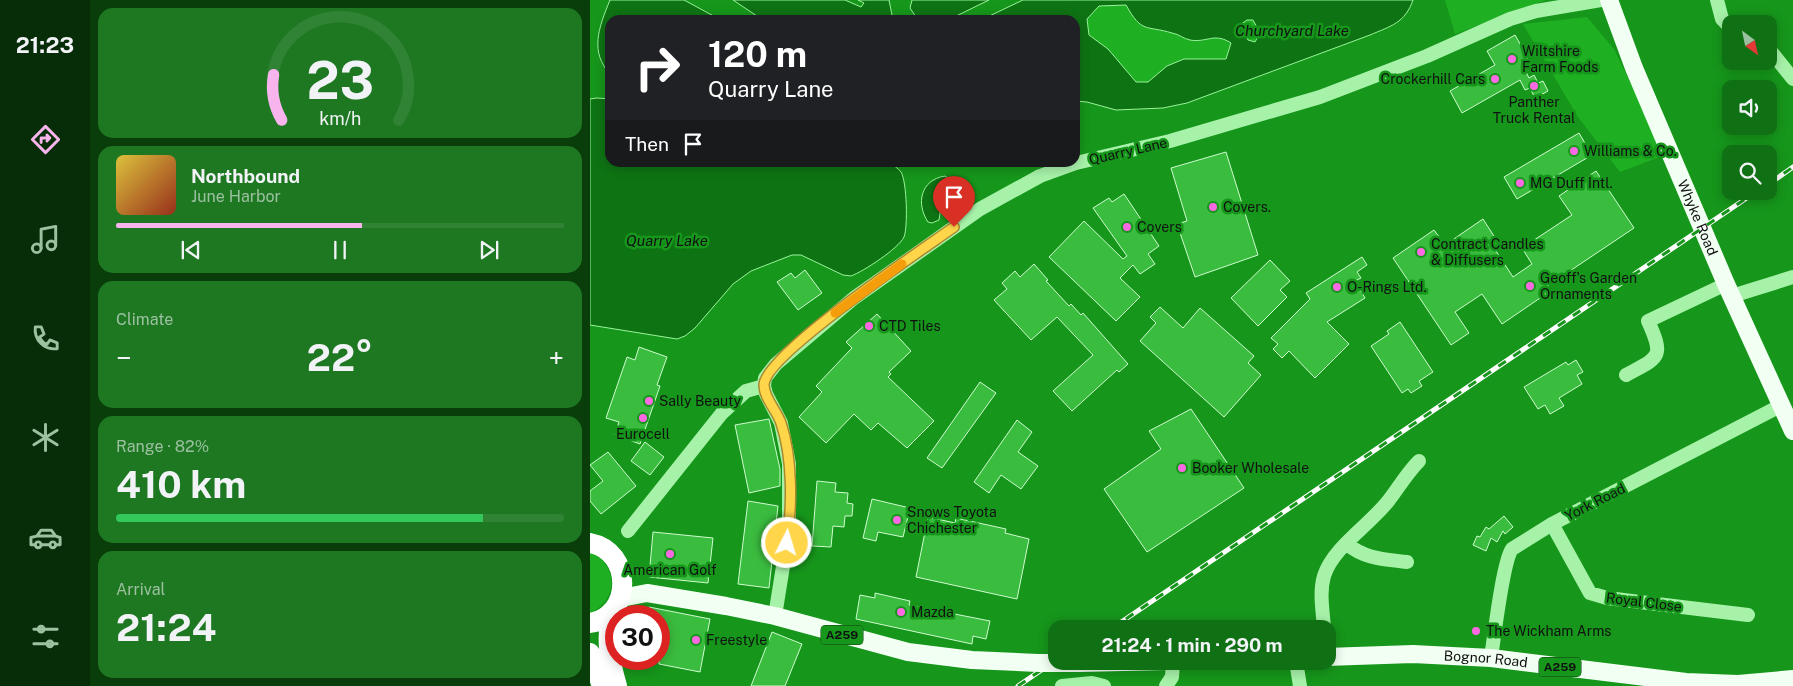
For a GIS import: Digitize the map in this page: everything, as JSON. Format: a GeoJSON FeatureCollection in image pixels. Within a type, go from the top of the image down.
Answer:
{"type":"FeatureCollection","features":[{"type":"Feature","properties":{"kind":"highway"},"geometry":{"type":"LineString","coordinates":[[591,543],[609,552],[619,566],[623,587],[616,605]]}},
{"type":"Feature","properties":{"kind":"highway"},"geometry":{"type":"LineString","coordinates":[[590,623],[605,616]]}},
{"type":"Feature","properties":{"kind":"highway"},"geometry":{"type":"LineString","coordinates":[[590,653],[602,686]]}},
{"type":"Feature","properties":{"kind":"highway"},"geometry":{"type":"LineString","coordinates":[[613,670],[617,686]]}},
{"type":"Feature","properties":{"kind":"main road","name":"Whyke Road"},"geometry":{"type":"LineString","coordinates":[[1609,0],[1634,68],[1729,290],[1788,416]]}},
{"type":"Feature","properties":{"kind":"main road"},"geometry":{"type":"LineString","coordinates":[[619,566],[647,593]]}},
{"type":"Feature","properties":{"kind":"main road","name":"A259"},"geometry":{"type":"LineString","coordinates":[[616,605],[647,593],[775,616],[908,652],[972,660],[1048,663]]}},
{"type":"Feature","properties":{"kind":"main road","name":"Bognor Road"},"geometry":{"type":"LineString","coordinates":[[1336,657],[1414,654],[1491,658],[1686,682],[1738,684],[1793,679]]}},
{"type":"Feature","properties":{"kind":"street","name":"Quarry Lane"},"geometry":{"type":"LineString","coordinates":[[1080,163],[1170,142],[1320,97],[1427,56],[1510,19],[1536,11],[1601,0]]}},
{"type":"Feature","properties":{"kind":"street"},"geometry":{"type":"LineString","coordinates":[[1717,0],[1722,19]]}},
{"type":"Feature","properties":{"kind":"street"},"geometry":{"type":"LineString","coordinates":[[1778,61],[1793,80]]}},
{"type":"Feature","properties":{"kind":"street","name":"Quarry Lane"},"geometry":{"type":"LineString","coordinates":[[764,386],[766,378],[776,364],[854,298],[980,209],[1024,184],[1068,167]]}},
{"type":"Feature","properties":{"kind":"street"},"geometry":{"type":"LineString","coordinates":[[1626,376],[1651,362],[1657,355],[1659,346],[1648,321],[1729,290],[1793,277]]}},
{"type":"Feature","properties":{"kind":"street"},"geometry":{"type":"LineString","coordinates":[[628,531],[722,413],[746,391],[764,386],[781,423],[789,464],[789,529],[775,616]]}},
{"type":"Feature","properties":{"kind":"street","name":"York Road"},"geometry":{"type":"LineString","coordinates":[[1491,658],[1509,553],[1535,533],[1552,524],[1788,416]]}},
{"type":"Feature","properties":{"kind":"street"},"geometry":{"type":"LineString","coordinates":[[1323,620],[1321,592],[1325,574],[1334,558],[1388,501],[1419,460]]}},
{"type":"Feature","properties":{"kind":"street","name":"Royal Close"},"geometry":{"type":"LineString","coordinates":[[1552,524],[1590,593],[1607,598],[1748,615]]}},
{"type":"Feature","properties":{"kind":"street"},"geometry":{"type":"LineString","coordinates":[[1347,544],[1358,553],[1368,557],[1407,562]]}},
{"type":"Feature","properties":{"kind":"street"},"geometry":{"type":"LineString","coordinates":[[1166,686],[1172,676],[1172,670]]}},
{"type":"Feature","properties":{"kind":"street"},"geometry":{"type":"LineString","coordinates":[[1297,670],[1300,686]]}},
{"type":"Feature","properties":{"kind":"street"},"geometry":{"type":"LineString","coordinates":[[1062,686],[1092,683],[1104,686]]}},
{"type":"Feature","properties":{"kind":"shaded area"},"geometry":{"type":"Polygon","coordinates":[[[1445,0],[1546,0],[1455,34],[1445,0]]]}},
{"type":"Feature","properties":{"kind":"shaded area"},"geometry":{"type":"Polygon","coordinates":[[[1099,5],[1126,5],[1136,21],[1150,29],[1196,41],[1215,38],[1225,40],[1231,43],[1226,59],[1184,59],[1167,66],[1148,82],[1136,82],[1108,49],[1089,35],[1087,19],[1099,5]]]}},
{"type":"Feature","properties":{"kind":"shaded area"},"geometry":{"type":"Polygon","coordinates":[[[1587,17],[1614,49],[1665,155],[1620,172],[1578,117],[1523,24],[1587,17]]]}},
{"type":"Feature","properties":{"kind":"shaded area"},"geometry":{"type":"Polygon","coordinates":[[[1247,20],[1253,20],[1260,33],[1255,42],[1248,40],[1240,25],[1247,20]]]}},
{"type":"Feature","properties":{"kind":"shaded area"},"geometry":{"type":"Polygon","coordinates":[[[590,552],[606,565],[611,583],[610,592],[606,600],[590,613],[590,552]]]}},
{"type":"Feature","properties":{"kind":"water"},"geometry":{"type":"Polygon","coordinates":[[[610,0],[684,0],[712,15],[605,15],[605,67],[598,49],[599,30],[610,0]]]}},
{"type":"Feature","properties":{"kind":"water"},"geometry":{"type":"Polygon","coordinates":[[[733,0],[845,0],[861,7],[864,3],[858,0],[889,0],[892,15],[756,15],[733,0]]]}},
{"type":"Feature","properties":{"kind":"water"},"geometry":{"type":"Polygon","coordinates":[[[912,0],[989,0],[958,15],[915,15],[910,8],[912,0]]]}},
{"type":"Feature","properties":{"kind":"water","name":"Churchyard Lake"},"geometry":{"type":"Polygon","coordinates":[[[1023,0],[1413,0],[1410,8],[1401,19],[1384,29],[1187,103],[1163,108],[1116,110],[1080,101],[1080,15],[992,15],[1023,0]],[[1126,5],[1099,6],[1087,19],[1089,35],[1108,49],[1136,82],[1148,82],[1167,66],[1184,59],[1226,59],[1231,43],[1225,40],[1220,38],[1196,41],[1186,39],[1175,34],[1145,27],[1126,5]],[[1247,20],[1240,25],[1248,40],[1255,42],[1260,33],[1253,20],[1247,20]]]}},
{"type":"Feature","properties":{"kind":"water","name":"Quarry Lake"},"geometry":{"type":"Polygon","coordinates":[[[590,99],[605,99],[605,167],[895,167],[901,172],[905,185],[906,224],[904,237],[901,242],[880,259],[851,276],[843,275],[801,255],[792,255],[751,271],[733,284],[695,328],[685,336],[677,339],[590,325],[590,99]]]}},
{"type":"Feature","properties":{"kind":"water"},"geometry":{"type":"Polygon","coordinates":[[[945,176],[949,179],[950,188],[942,200],[939,220],[932,223],[928,222],[922,208],[925,188],[930,182],[945,176]]]}},
{"type":"Feature","properties":{"kind":"building"},"geometry":{"type":"Polygon","coordinates":[[[1515,35],[1528,58],[1521,62],[1529,78],[1534,75],[1538,83],[1543,81],[1548,91],[1535,98],[1530,88],[1525,90],[1520,80],[1462,113],[1450,91],[1495,65],[1487,51],[1515,35]]]}},
{"type":"Feature","properties":{"kind":"building"},"geometry":{"type":"Polygon","coordinates":[[[1579,133],[1592,155],[1517,199],[1504,177],[1579,133]]]}},
{"type":"Feature","properties":{"kind":"building","name":"Covers."},"geometry":{"type":"Polygon","coordinates":[[[1226,152],[1258,255],[1195,277],[1177,224],[1187,221],[1171,168],[1226,152]]]}},
{"type":"Feature","properties":{"kind":"building"},"geometry":{"type":"Polygon","coordinates":[[[1596,171],[1634,228],[1543,289],[1546,294],[1502,324],[1482,294],[1455,312],[1469,333],[1451,345],[1393,258],[1434,230],[1445,245],[1483,219],[1499,244],[1494,248],[1513,277],[1532,264],[1522,248],[1572,215],[1559,196],[1596,171]]]}},
{"type":"Feature","properties":{"kind":"building"},"geometry":{"type":"Polygon","coordinates":[[[1124,194],[1159,246],[1148,254],[1155,264],[1140,274],[1133,265],[1120,278],[1140,297],[1116,321],[1049,257],[1084,221],[1123,259],[1127,256],[1093,208],[1109,198],[1112,202],[1124,194]]]}},
{"type":"Feature","properties":{"kind":"building"},"geometry":{"type":"Polygon","coordinates":[[[1362,257],[1367,265],[1357,272],[1361,278],[1355,281],[1365,298],[1327,322],[1349,344],[1315,378],[1289,351],[1282,358],[1273,349],[1278,344],[1271,338],[1310,299],[1306,293],[1362,257]]]}},
{"type":"Feature","properties":{"kind":"building"},"geometry":{"type":"Polygon","coordinates":[[[1270,260],[1290,281],[1280,290],[1287,297],[1258,326],[1231,298],[1270,260]]]}},
{"type":"Feature","properties":{"kind":"building"},"geometry":{"type":"Polygon","coordinates":[[[1034,264],[1048,280],[1046,281],[1069,306],[1071,304],[1081,315],[1083,313],[1128,364],[1119,372],[1117,370],[1072,411],[1053,391],[1093,355],[1057,317],[1031,340],[994,300],[1007,289],[1002,283],[1015,271],[1020,277],[1034,264]]]}},
{"type":"Feature","properties":{"kind":"building"},"geometry":{"type":"Polygon","coordinates":[[[805,270],[822,293],[798,310],[777,282],[791,273],[795,278],[805,270]]]}},
{"type":"Feature","properties":{"kind":"building"},"geometry":{"type":"Polygon","coordinates":[[[1160,307],[1183,328],[1200,308],[1254,356],[1248,363],[1261,375],[1224,417],[1140,341],[1156,323],[1150,317],[1160,307]]]}},
{"type":"Feature","properties":{"kind":"building"},"geometry":{"type":"Polygon","coordinates":[[[877,314],[911,351],[889,372],[891,374],[888,377],[934,421],[907,448],[878,423],[871,430],[854,414],[826,443],[799,417],[822,392],[816,386],[852,348],[846,342],[877,314]]]}},
{"type":"Feature","properties":{"kind":"building"},"geometry":{"type":"Polygon","coordinates":[[[1400,322],[1433,372],[1419,381],[1422,386],[1411,393],[1408,389],[1402,393],[1371,346],[1389,334],[1387,331],[1400,322]]]}},
{"type":"Feature","properties":{"kind":"building"},"geometry":{"type":"Polygon","coordinates":[[[639,347],[667,357],[657,385],[660,386],[640,444],[615,435],[619,422],[606,418],[627,357],[635,360],[639,347]]]}},
{"type":"Feature","properties":{"kind":"building"},"geometry":{"type":"Polygon","coordinates":[[[1576,360],[1583,372],[1577,375],[1582,384],[1559,398],[1564,406],[1550,414],[1545,405],[1538,409],[1524,387],[1566,362],[1568,365],[1576,360]]]}},
{"type":"Feature","properties":{"kind":"building"},"geometry":{"type":"Polygon","coordinates":[[[980,382],[996,393],[942,468],[927,458],[980,382]]]}},
{"type":"Feature","properties":{"kind":"building","name":"Booker Wholesale"},"geometry":{"type":"Polygon","coordinates":[[[1191,409],[1244,488],[1147,552],[1104,489],[1161,449],[1149,431],[1191,409]]]}},
{"type":"Feature","properties":{"kind":"building"},"geometry":{"type":"Polygon","coordinates":[[[769,419],[780,469],[780,486],[749,493],[735,425],[769,419]]]}},
{"type":"Feature","properties":{"kind":"building"},"geometry":{"type":"Polygon","coordinates":[[[1017,420],[1032,432],[1018,452],[1038,466],[1021,489],[1001,475],[989,493],[974,482],[1017,420]]]}},
{"type":"Feature","properties":{"kind":"building"},"geometry":{"type":"Polygon","coordinates":[[[645,442],[664,457],[650,475],[631,461],[645,442]]]}},
{"type":"Feature","properties":{"kind":"building"},"geometry":{"type":"Polygon","coordinates":[[[608,452],[636,486],[601,514],[590,501],[590,491],[603,481],[590,465],[608,452]]]}},
{"type":"Feature","properties":{"kind":"building"},"geometry":{"type":"Polygon","coordinates":[[[817,481],[836,483],[835,492],[848,493],[847,503],[853,504],[852,516],[845,516],[844,527],[833,526],[831,547],[812,546],[817,481]]]}},
{"type":"Feature","properties":{"kind":"building"},"geometry":{"type":"Polygon","coordinates":[[[872,499],[910,508],[903,537],[878,532],[876,541],[863,538],[872,499]]]}},
{"type":"Feature","properties":{"kind":"building"},"geometry":{"type":"Polygon","coordinates":[[[748,501],[778,506],[769,588],[738,584],[748,501]]]}},
{"type":"Feature","properties":{"kind":"building"},"geometry":{"type":"Polygon","coordinates":[[[1504,516],[1513,527],[1505,534],[1503,531],[1497,542],[1491,538],[1486,551],[1473,545],[1477,536],[1480,537],[1486,527],[1489,529],[1504,516]]]}},
{"type":"Feature","properties":{"kind":"building"},"geometry":{"type":"Polygon","coordinates":[[[928,517],[955,523],[956,518],[1006,529],[1005,533],[1029,539],[1017,599],[916,577],[928,517]]]}},
{"type":"Feature","properties":{"kind":"building"},"geometry":{"type":"Polygon","coordinates":[[[653,532],[713,538],[708,583],[649,577],[653,532]]]}},
{"type":"Feature","properties":{"kind":"building","name":"Mazda"},"geometry":{"type":"Polygon","coordinates":[[[875,593],[910,601],[909,605],[990,621],[986,639],[973,636],[972,644],[856,619],[860,595],[875,598],[875,593]]]}},
{"type":"Feature","properties":{"kind":"building"},"geometry":{"type":"Polygon","coordinates":[[[670,611],[710,619],[700,672],[670,666],[670,611]]]}},
{"type":"Feature","properties":{"kind":"building"},"geometry":{"type":"Polygon","coordinates":[[[772,632],[802,644],[785,686],[751,686],[772,632]]]}},
{"type":"Feature","properties":{"kind":"railway"},"geometry":{"type":"LineString","coordinates":[[1777,178],[1793,167]]}},
{"type":"Feature","properties":{"kind":"railway"},"geometry":{"type":"LineString","coordinates":[[1124,620],[1744,200]]}},
{"type":"Feature","properties":{"kind":"railway"},"geometry":{"type":"LineString","coordinates":[[1018,686],[1048,665]]}},
{"type":"Feature","properties":{"kind":"slow traffic"},"geometry":{"type":"LineString","coordinates":[[835,313],[902,264]]}},
{"type":"Feature","properties":{"kind":"place","name":"Wiltshire Farm Foods"},"geometry":{"type":"Point","coordinates":[1512,59]}},
{"type":"Feature","properties":{"kind":"place","name":"Crockerhill Cars"},"geometry":{"type":"Point","coordinates":[1495,79]}},
{"type":"Feature","properties":{"kind":"place","name":"Panther Truck Rental"},"geometry":{"type":"Point","coordinates":[1534,86]}},
{"type":"Feature","properties":{"kind":"place","name":"Williams & Co."},"geometry":{"type":"Point","coordinates":[1574,151]}},
{"type":"Feature","properties":{"kind":"place","name":"MG Duff Intl."},"geometry":{"type":"Point","coordinates":[1520,183]}},
{"type":"Feature","properties":{"kind":"place","name":"Covers."},"geometry":{"type":"Point","coordinates":[1213,207]}},
{"type":"Feature","properties":{"kind":"place","name":"Covers"},"geometry":{"type":"Point","coordinates":[1127,227]}},
{"type":"Feature","properties":{"kind":"place","name":"Contract Candles & Diffusers"},"geometry":{"type":"Point","coordinates":[1421,252]}},
{"type":"Feature","properties":{"kind":"place","name":"Geoff's Garden Ornaments"},"geometry":{"type":"Point","coordinates":[1530,286]}},
{"type":"Feature","properties":{"kind":"place","name":"O-Rings Ltd."},"geometry":{"type":"Point","coordinates":[1337,287]}},
{"type":"Feature","properties":{"kind":"place","name":"CTD Tiles"},"geometry":{"type":"Point","coordinates":[869,326]}},
{"type":"Feature","properties":{"kind":"place","name":"Sally Beauty"},"geometry":{"type":"Point","coordinates":[649,401]}},
{"type":"Feature","properties":{"kind":"place","name":"Eurocell"},"geometry":{"type":"Point","coordinates":[643,418]}},
{"type":"Feature","properties":{"kind":"place","name":"Booker Wholesale"},"geometry":{"type":"Point","coordinates":[1182,468]}},
{"type":"Feature","properties":{"kind":"place","name":"Snows Toyota Chichester"},"geometry":{"type":"Point","coordinates":[897,520]}},
{"type":"Feature","properties":{"kind":"place","name":"American Golf"},"geometry":{"type":"Point","coordinates":[670,554]}},
{"type":"Feature","properties":{"kind":"place","name":"Mazda"},"geometry":{"type":"Point","coordinates":[901,612]}},
{"type":"Feature","properties":{"kind":"place","name":"The Wickham Arms"},"geometry":{"type":"Point","coordinates":[1476,631]}},
{"type":"Feature","properties":{"kind":"place","name":"Freestyle"},"geometry":{"type":"Point","coordinates":[696,640]}},
{"type":"Feature","properties":{"kind":"route"},"geometry":{"type":"LineString","coordinates":[[787,543],[789,529],[789,464],[781,423],[776,409],[766,394],[764,386],[766,378],[776,364],[832,315],[954,227]]}}]}
